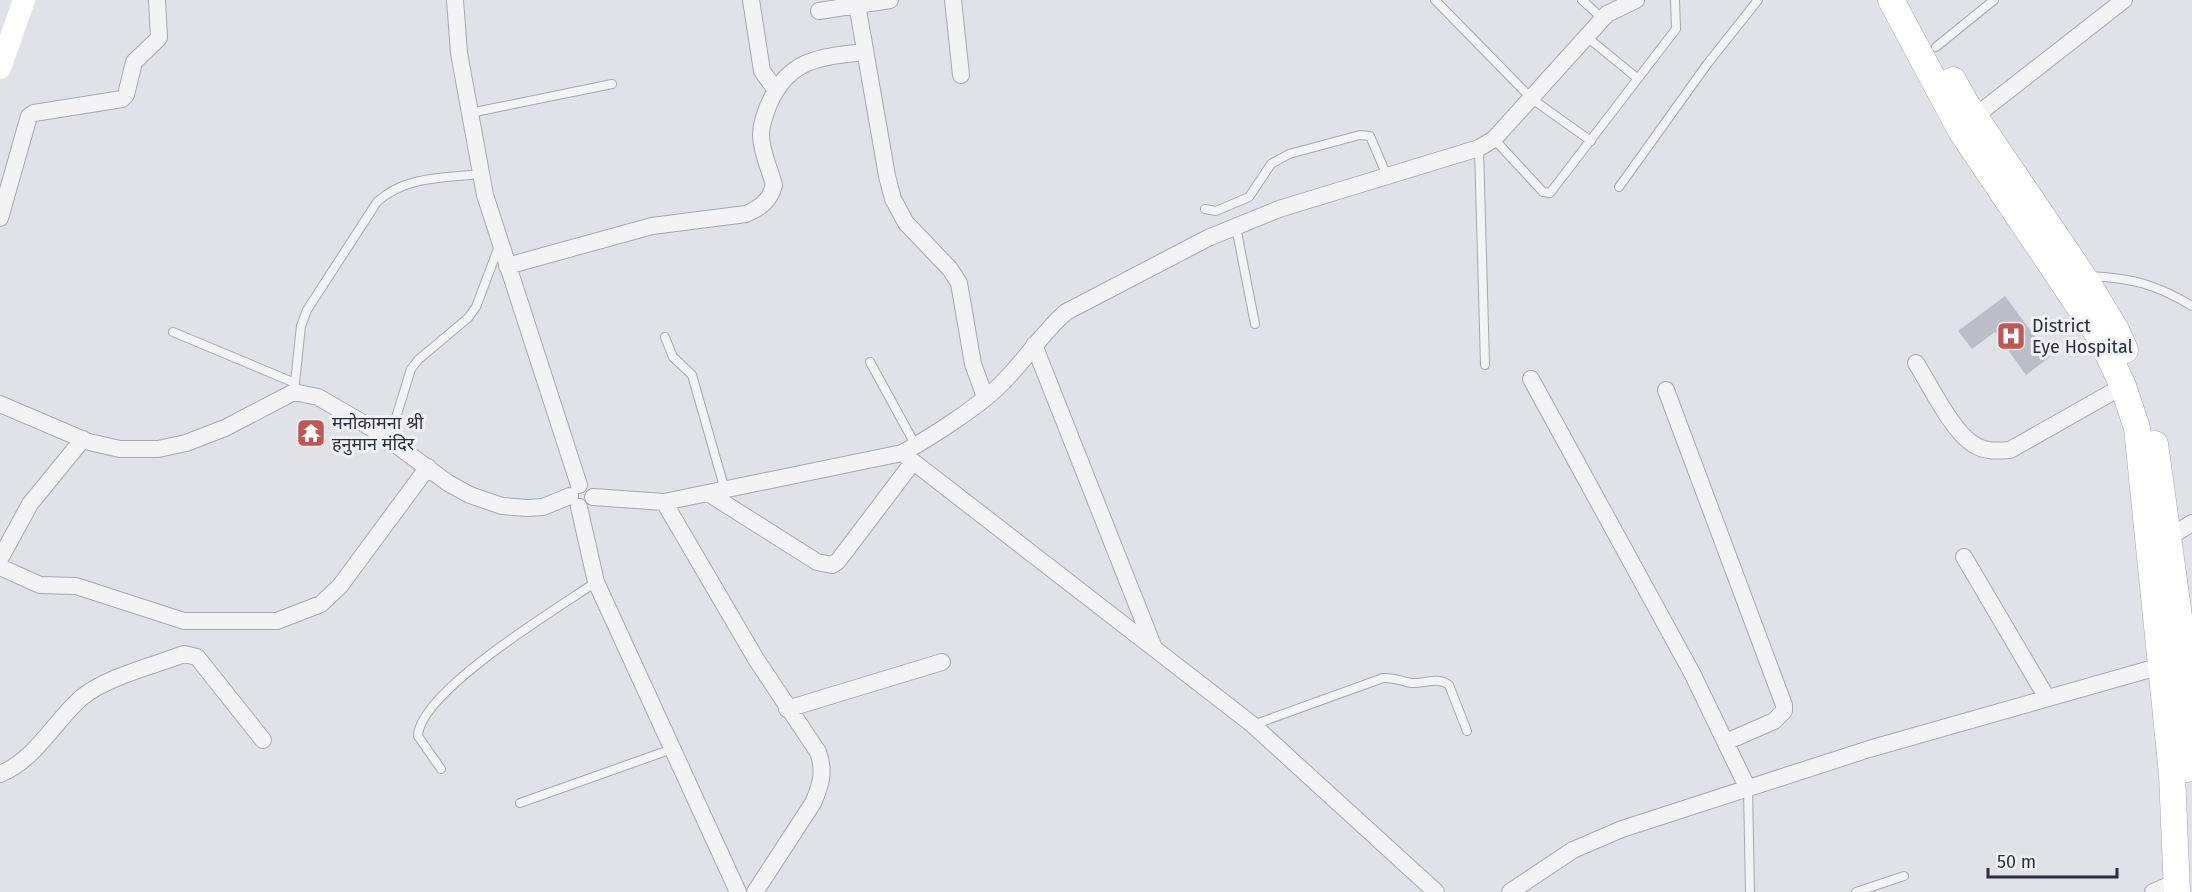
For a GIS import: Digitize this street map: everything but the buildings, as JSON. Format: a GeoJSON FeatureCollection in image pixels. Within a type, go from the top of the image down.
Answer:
{"type":"FeatureCollection","features":[{"type":"Feature","properties":{"kind":"main road"},"geometry":{"type":"LineString","coordinates":[[2,59],[24,0]]}},
{"type":"Feature","properties":{"kind":"main road"},"geometry":{"type":"LineString","coordinates":[[1891,0],[2102,339],[2123,386],[2137,428],[2182,882]]}},
{"type":"Feature","properties":{"kind":"main road"},"geometry":{"type":"LineString","coordinates":[[1911,0],[1936,47],[1967,122],[2082,276],[2117,332],[2151,415],[2168,538],[2186,628],[2182,882]]}},
{"type":"Feature","properties":{"kind":"street"},"geometry":{"type":"LineString","coordinates":[[0,218],[29,116],[34,113],[122,99],[126,95],[134,62],[159,38],[157,0]]}},
{"type":"Feature","properties":{"kind":"street"},"geometry":{"type":"LineString","coordinates":[[455,0],[459,53],[481,174],[576,496],[596,582],[738,892]]}},
{"type":"Feature","properties":{"kind":"street"},"geometry":{"type":"LineString","coordinates":[[751,0],[762,71],[776,89]]}},
{"type":"Feature","properties":{"kind":"street"},"geometry":{"type":"LineString","coordinates":[[819,11],[890,0]]}},
{"type":"Feature","properties":{"kind":"street"},"geometry":{"type":"LineString","coordinates":[[953,0],[961,75]]}},
{"type":"Feature","properties":{"kind":"street"},"geometry":{"type":"LineString","coordinates":[[716,492],[817,562],[832,565],[838,561],[910,454],[1003,383],[1034,345],[1066,312],[1208,238],[1279,209],[1479,148],[1494,139],[1604,19],[1636,0]]}},
{"type":"Feature","properties":{"kind":"street"},"geometry":{"type":"LineString","coordinates":[[1967,122],[2124,0]]}},
{"type":"Feature","properties":{"kind":"street"},"geometry":{"type":"LineString","coordinates":[[857,4],[886,176],[893,199],[906,223],[950,269],[959,283],[973,364],[985,397]]}},
{"type":"Feature","properties":{"kind":"street"},"geometry":{"type":"LineString","coordinates":[[507,266],[652,226],[746,214],[758,209],[766,201],[774,185],[761,137],[763,117],[776,89],[790,73],[804,63],[824,57],[865,52]]}},
{"type":"Feature","properties":{"kind":"street"},"geometry":{"type":"LineString","coordinates":[[1034,345],[1154,648]]}},
{"type":"Feature","properties":{"kind":"street"},"geometry":{"type":"LineString","coordinates":[[1916,363],[1962,435],[1974,445],[1991,451],[2010,450],[2123,386]]}},
{"type":"Feature","properties":{"kind":"street"},"geometry":{"type":"LineString","coordinates":[[1531,379],[1692,673],[1748,789]]}},
{"type":"Feature","properties":{"kind":"street"},"geometry":{"type":"LineString","coordinates":[[0,404],[83,439],[120,449],[158,449],[186,443],[225,428],[295,388],[318,397],[389,440],[470,495],[502,506],[543,507],[576,496],[589,487],[593,497],[664,502],[910,454],[1253,725],[1436,892]]}},
{"type":"Feature","properties":{"kind":"street"},"geometry":{"type":"LineString","coordinates":[[1666,390],[1784,705],[1784,711],[1774,721],[1726,742]]}},
{"type":"Feature","properties":{"kind":"street"},"geometry":{"type":"LineString","coordinates":[[0,559],[30,504],[83,439]]}},
{"type":"Feature","properties":{"kind":"street"},"geometry":{"type":"LineString","coordinates":[[0,567],[40,585],[76,586],[184,621],[278,621],[321,604],[340,586],[428,467]]}},
{"type":"Feature","properties":{"kind":"street"},"geometry":{"type":"LineString","coordinates":[[664,502],[787,709],[818,752],[823,767],[820,788],[755,892]]}},
{"type":"Feature","properties":{"kind":"street"},"geometry":{"type":"LineString","coordinates":[[2168,538],[2192,523]]}},
{"type":"Feature","properties":{"kind":"street"},"geometry":{"type":"LineString","coordinates":[[1964,557],[2047,698]]}},
{"type":"Feature","properties":{"kind":"street"},"geometry":{"type":"LineString","coordinates":[[0,774],[28,758],[73,706],[96,688],[184,654],[196,657],[263,740]]}},
{"type":"Feature","properties":{"kind":"street"},"geometry":{"type":"LineString","coordinates":[[787,709],[942,662]]}},
{"type":"Feature","properties":{"kind":"street"},"geometry":{"type":"LineString","coordinates":[[1510,892],[1573,850],[1622,829],[1869,748],[2161,666]]}},
{"type":"Feature","properties":{"kind":"street"},"geometry":{"type":"LineString","coordinates":[[2153,892],[2182,882]]}},
{"type":"Feature","properties":{"kind":"lane"},"geometry":{"type":"LineString","coordinates":[[1435,0],[1532,99],[1591,141]]}},
{"type":"Feature","properties":{"kind":"lane"},"geometry":{"type":"LineString","coordinates":[[1582,0],[1604,19]]}},
{"type":"Feature","properties":{"kind":"lane"},"geometry":{"type":"LineString","coordinates":[[1494,139],[1547,194],[1591,141],[1676,29],[1675,0]]}},
{"type":"Feature","properties":{"kind":"lane"},"geometry":{"type":"LineString","coordinates":[[1619,187],[1708,63],[1758,0]]}},
{"type":"Feature","properties":{"kind":"lane"},"geometry":{"type":"LineString","coordinates":[[1936,47],[1994,0]]}},
{"type":"Feature","properties":{"kind":"lane"},"geometry":{"type":"LineString","coordinates":[[1587,38],[1637,78]]}},
{"type":"Feature","properties":{"kind":"lane"},"geometry":{"type":"LineString","coordinates":[[470,113],[612,84]]}},
{"type":"Feature","properties":{"kind":"lane"},"geometry":{"type":"LineString","coordinates":[[1205,208],[1216,211],[1249,197],[1271,164],[1289,154],[1360,135],[1370,136],[1387,176]]}},
{"type":"Feature","properties":{"kind":"lane"},"geometry":{"type":"LineString","coordinates":[[1479,148],[1485,365]]}},
{"type":"Feature","properties":{"kind":"lane"},"geometry":{"type":"LineString","coordinates":[[173,332],[295,388],[301,326],[307,310],[377,202],[389,190],[403,183],[481,174]]}},
{"type":"Feature","properties":{"kind":"lane"},"geometry":{"type":"LineString","coordinates":[[1236,227],[1255,324]]}},
{"type":"Feature","properties":{"kind":"lane"},"geometry":{"type":"LineString","coordinates":[[389,440],[411,369],[419,359],[468,318],[476,307],[500,243]]}},
{"type":"Feature","properties":{"kind":"lane"},"geometry":{"type":"LineString","coordinates":[[2082,276],[2122,278],[2148,284],[2192,306]]}},
{"type":"Feature","properties":{"kind":"lane"},"geometry":{"type":"LineString","coordinates":[[665,337],[673,357],[692,375],[716,492]]}},
{"type":"Feature","properties":{"kind":"lane"},"geometry":{"type":"LineString","coordinates":[[870,362],[910,454]]}},
{"type":"Feature","properties":{"kind":"lane"},"geometry":{"type":"LineString","coordinates":[[441,769],[418,736],[424,717],[460,677],[596,582]]}},
{"type":"Feature","properties":{"kind":"lane"},"geometry":{"type":"LineString","coordinates":[[1253,725],[1383,678],[1392,678],[1411,682],[1439,680],[1449,685],[1467,731]]}},
{"type":"Feature","properties":{"kind":"lane"},"geometry":{"type":"LineString","coordinates":[[520,803],[672,749]]}},
{"type":"Feature","properties":{"kind":"lane"},"geometry":{"type":"LineString","coordinates":[[1748,789],[1750,892]]}},
{"type":"Feature","properties":{"kind":"lane"},"geometry":{"type":"LineString","coordinates":[[1856,892],[1904,876]]}},
{"type":"Feature","properties":{"kind":"place","name":"District Eye Hospital"},"geometry":{"type":"Point","coordinates":[2011,336]}},
{"type":"Feature","properties":{"kind":"place","name":"मनोकामना श्री हनुमान मंदिर"},"geometry":{"type":"Point","coordinates":[311,433]}}]}
